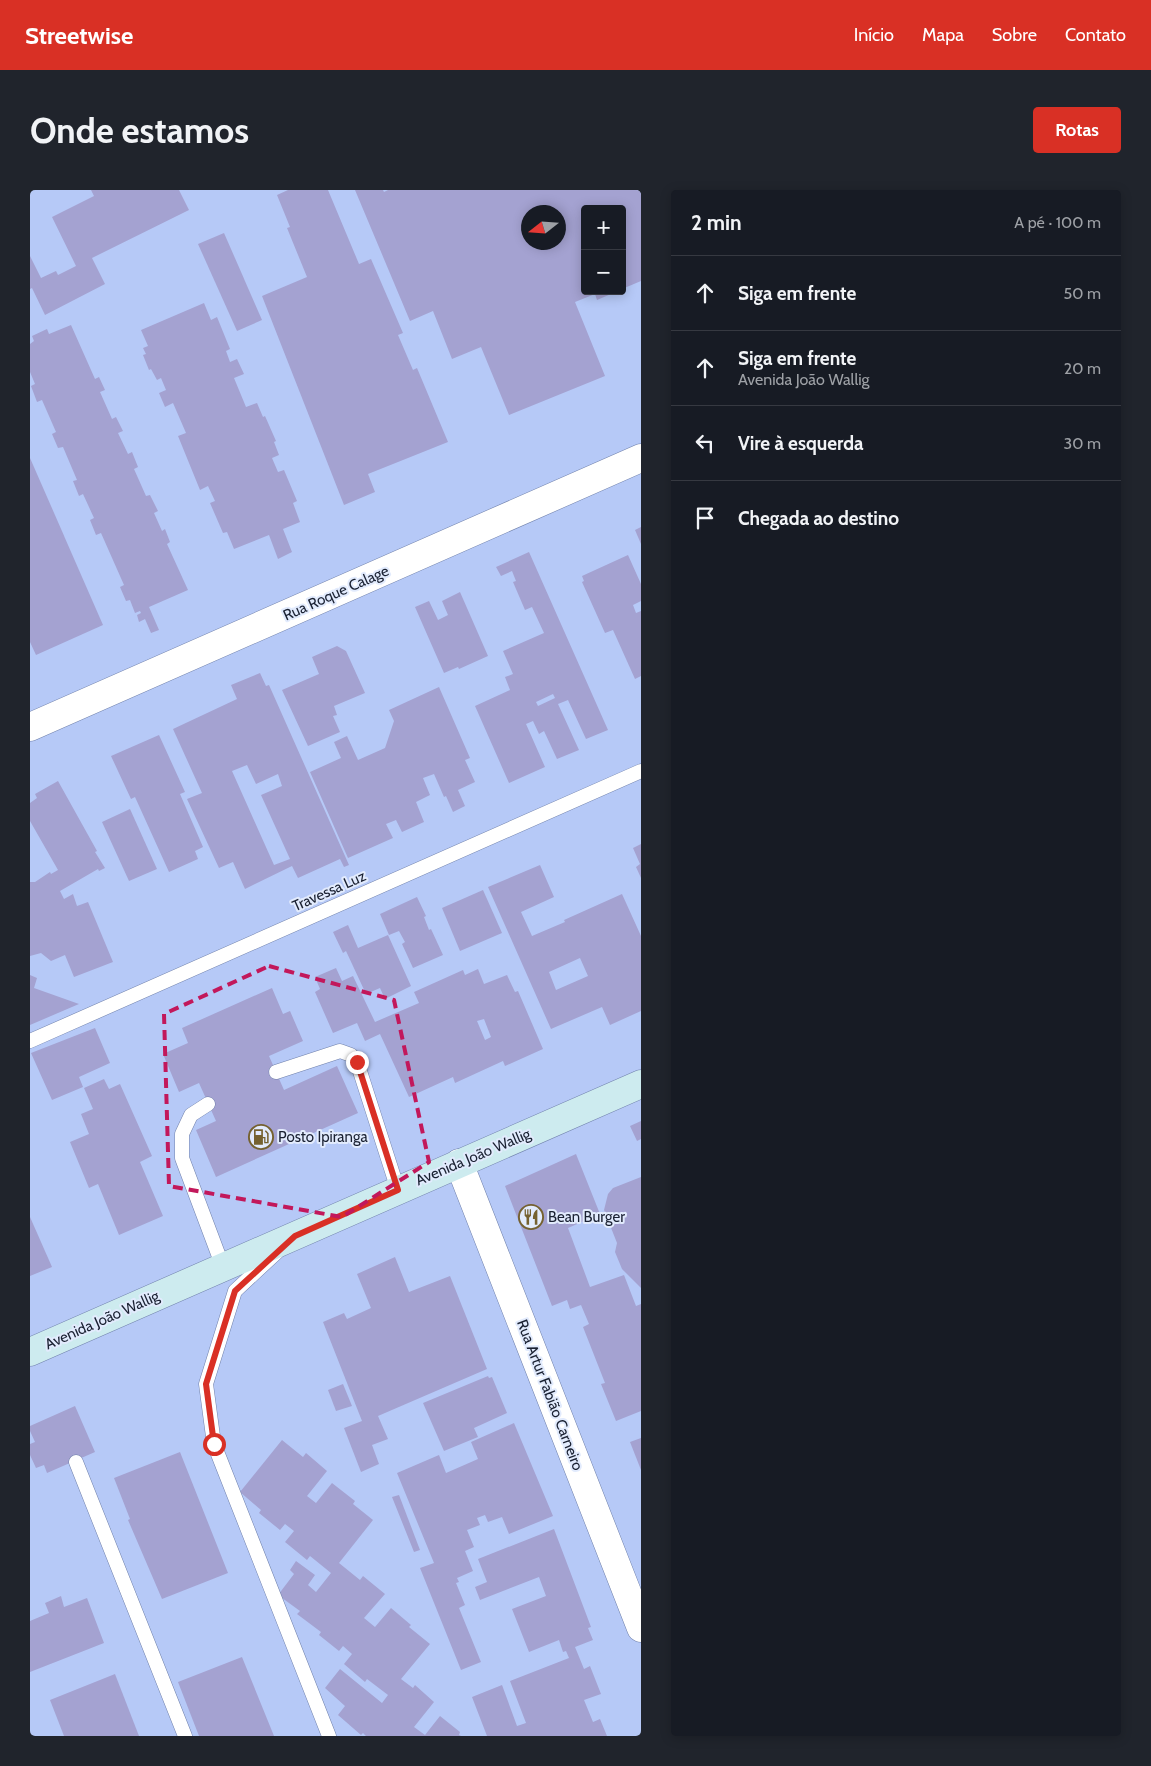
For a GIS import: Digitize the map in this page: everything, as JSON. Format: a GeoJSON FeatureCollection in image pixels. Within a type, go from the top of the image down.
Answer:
{"type":"FeatureCollection","features":[{"type":"Feature","properties":{"kind":"main road","name":"Avenida João Wallig"},"geometry":{"type":"LineString","coordinates":[[33,1357],[223,1267],[641,1084]]}},
{"type":"Feature","properties":{"kind":"street","name":"Rua Roque Calage"},"geometry":{"type":"LineString","coordinates":[[30,727],[641,458]]}},
{"type":"Feature","properties":{"kind":"street","name":"Rua Artur Fabião Carneiro"},"geometry":{"type":"LineString","coordinates":[[460,1163],[641,1628]]}},
{"type":"Feature","properties":{"kind":"lane","name":"Travessa Luz"},"geometry":{"type":"LineString","coordinates":[[30,1041],[641,771]]}},
{"type":"Feature","properties":{"kind":"lane"},"geometry":{"type":"LineString","coordinates":[[276,1072],[340,1051],[351,1055],[357,1062],[398,1190]]}},
{"type":"Feature","properties":{"kind":"lane"},"geometry":{"type":"LineString","coordinates":[[208,1104],[191,1115],[182,1134],[182,1158],[223,1267]]}},
{"type":"Feature","properties":{"kind":"lane"},"geometry":{"type":"LineString","coordinates":[[295,1236],[235,1291],[206,1384],[214,1444],[329,1736]]}},
{"type":"Feature","properties":{"kind":"lane"},"geometry":{"type":"LineString","coordinates":[[76,1462],[184,1736]]}},
{"type":"Feature","properties":{"kind":"highlighted area"},"geometry":{"type":"Polygon","coordinates":[[[269,966],[394,1000],[429,1162],[342,1217],[169,1186],[164,1014],[269,966]]]}},
{"type":"Feature","properties":{"kind":"building"},"geometry":{"type":"Polygon","coordinates":[[[91,190],[179,190],[189,210],[92,258],[105,284],[45,315],[32,288],[30,289],[30,256],[41,278],[56,271],[58,275],[76,266],[52,217],[94,196],[91,190]]]}},
{"type":"Feature","properties":{"kind":"building"},"geometry":{"type":"Polygon","coordinates":[[[288,190],[328,190],[359,264],[371,259],[403,333],[398,335],[413,370],[417,368],[448,442],[368,474],[375,492],[344,505],[262,296],[307,277],[287,228],[290,227],[277,195],[288,190]]]}},
{"type":"Feature","properties":{"kind":"building"},"geometry":{"type":"Polygon","coordinates":[[[355,190],[383,190],[384,192],[388,190],[641,190],[641,281],[626,287],[626,205],[581,205],[581,295],[592,295],[575,302],[605,376],[509,415],[481,347],[452,359],[433,311],[410,321],[355,190]]]}},
{"type":"Feature","properties":{"kind":"building"},"geometry":{"type":"Polygon","coordinates":[[[224,233],[262,320],[237,331],[198,244],[224,233]]]}},
{"type":"Feature","properties":{"kind":"building"},"geometry":{"type":"Polygon","coordinates":[[[595,295],[609,295],[597,300],[595,295]]]}},
{"type":"Feature","properties":{"kind":"building"},"geometry":{"type":"Polygon","coordinates":[[[204,303],[211,320],[217,317],[230,349],[226,351],[230,362],[237,359],[244,374],[234,378],[246,407],[257,403],[263,417],[265,416],[276,441],[274,442],[279,455],[272,458],[278,472],[284,470],[297,501],[293,503],[300,522],[283,529],[292,552],[278,559],[269,535],[234,549],[227,532],[223,533],[210,503],[215,501],[208,486],[200,490],[178,436],[186,433],[173,403],[165,407],[159,393],[166,390],[161,378],[157,380],[151,369],[149,370],[143,355],[146,354],[143,348],[148,346],[141,330],[204,303]]]}},
{"type":"Feature","properties":{"kind":"building"},"geometry":{"type":"Polygon","coordinates":[[[71,325],[95,379],[99,377],[105,390],[100,392],[112,419],[116,417],[123,431],[118,433],[128,454],[132,452],[138,467],[134,469],[146,496],[150,495],[158,511],[154,513],[162,531],[165,529],[170,542],[167,544],[188,590],[149,607],[159,630],[151,633],[145,619],[139,622],[137,615],[141,613],[140,611],[135,613],[130,600],[126,601],[120,587],[124,585],[101,533],[96,535],[90,520],[94,518],[83,494],[79,496],[73,481],[77,480],[63,447],[58,448],[52,434],[56,432],[42,400],[37,402],[31,386],[35,384],[30,372],[30,344],[34,341],[32,336],[47,329],[49,334],[71,325]]]}},
{"type":"Feature","properties":{"kind":"building"},"geometry":{"type":"Polygon","coordinates":[[[30,458],[103,625],[36,655],[30,642],[30,458]]]}},
{"type":"Feature","properties":{"kind":"building"},"geometry":{"type":"Polygon","coordinates":[[[641,527],[641,544],[635,530],[641,527]]]}},
{"type":"Feature","properties":{"kind":"building"},"geometry":{"type":"Polygon","coordinates":[[[529,552],[608,730],[586,739],[568,700],[558,704],[579,750],[557,759],[544,731],[539,734],[533,721],[526,724],[545,767],[509,783],[475,706],[510,690],[505,677],[513,674],[503,651],[544,633],[532,607],[525,610],[513,582],[516,581],[512,571],[501,576],[496,567],[529,552]],[[553,694],[536,702],[538,706],[555,698],[553,694]]]}},
{"type":"Feature","properties":{"kind":"building"},"geometry":{"type":"Polygon","coordinates":[[[628,555],[641,584],[641,601],[633,605],[636,613],[641,611],[641,676],[635,679],[613,630],[605,633],[582,582],[584,581],[582,576],[628,555]]]}},
{"type":"Feature","properties":{"kind":"building"},"geometry":{"type":"Polygon","coordinates":[[[460,592],[488,656],[459,669],[458,667],[444,673],[415,607],[429,601],[438,620],[448,615],[442,601],[460,592]]]}},
{"type":"Feature","properties":{"kind":"building"},"geometry":{"type":"Polygon","coordinates":[[[337,646],[346,651],[365,693],[334,706],[337,715],[333,716],[340,732],[308,746],[282,690],[319,674],[312,657],[337,646]]]}},
{"type":"Feature","properties":{"kind":"building"},"geometry":{"type":"Polygon","coordinates":[[[260,673],[266,686],[269,685],[349,865],[344,867],[340,859],[298,878],[292,866],[245,889],[233,862],[219,868],[187,799],[202,793],[173,729],[237,699],[231,685],[260,673]],[[247,765],[232,771],[274,865],[290,859],[261,795],[282,786],[278,774],[256,784],[247,765]]]}},
{"type":"Feature","properties":{"kind":"building"},"geometry":{"type":"Polygon","coordinates":[[[439,687],[470,758],[465,760],[475,782],[458,790],[465,806],[453,812],[434,774],[423,778],[430,795],[416,802],[424,822],[402,832],[396,820],[386,824],[393,838],[348,858],[310,772],[341,758],[334,742],[347,736],[358,760],[385,748],[394,721],[389,710],[439,687]]]}},
{"type":"Feature","properties":{"kind":"building"},"geometry":{"type":"Polygon","coordinates":[[[159,735],[185,792],[180,794],[203,847],[195,851],[198,859],[169,872],[135,797],[131,799],[111,756],[159,735]]]}},
{"type":"Feature","properties":{"kind":"building"},"geometry":{"type":"Polygon","coordinates":[[[58,781],[105,868],[99,871],[98,869],[60,891],[64,899],[73,894],[77,906],[88,902],[113,962],[74,977],[65,955],[51,961],[41,953],[30,956],[30,882],[35,882],[50,872],[51,874],[58,870],[30,821],[30,803],[37,798],[35,794],[58,781]]]}},
{"type":"Feature","properties":{"kind":"building"},"geometry":{"type":"Polygon","coordinates":[[[130,809],[157,869],[129,881],[102,822],[130,809]]]}},
{"type":"Feature","properties":{"kind":"building"},"geometry":{"type":"Polygon","coordinates":[[[641,844],[641,878],[636,867],[640,864],[633,848],[641,844]]]}},
{"type":"Feature","properties":{"kind":"building"},"geometry":{"type":"Polygon","coordinates":[[[540,865],[554,897],[521,912],[532,936],[622,894],[641,936],[641,1011],[610,1025],[602,1007],[551,1029],[488,887],[540,865]],[[580,958],[549,972],[556,990],[588,976],[580,958]]]}},
{"type":"Feature","properties":{"kind":"building"},"geometry":{"type":"Polygon","coordinates":[[[483,890],[502,933],[460,951],[442,908],[483,890]]]}},
{"type":"Feature","properties":{"kind":"building"},"geometry":{"type":"Polygon","coordinates":[[[417,897],[426,916],[424,917],[429,930],[431,929],[443,955],[413,968],[402,944],[405,942],[399,931],[389,935],[380,914],[417,897]]]}},
{"type":"Feature","properties":{"kind":"building"},"geometry":{"type":"Polygon","coordinates":[[[348,925],[358,948],[388,935],[411,986],[385,999],[380,988],[366,994],[346,951],[343,953],[333,932],[348,925]]]}},
{"type":"Feature","properties":{"kind":"building"},"geometry":{"type":"Polygon","coordinates":[[[336,968],[342,981],[353,976],[375,1022],[419,1003],[414,992],[463,970],[465,975],[478,969],[484,984],[507,975],[515,992],[518,991],[543,1049],[505,1066],[503,1061],[455,1083],[453,1077],[409,1097],[380,1034],[365,1041],[357,1023],[333,1033],[315,992],[320,989],[315,977],[336,968]],[[484,1019],[477,1021],[485,1040],[491,1037],[484,1019]]]}},
{"type":"Feature","properties":{"kind":"building"},"geometry":{"type":"Polygon","coordinates":[[[30,975],[37,978],[34,988],[79,1004],[30,1025],[30,975]]]}},
{"type":"Feature","properties":{"kind":"building"},"geometry":{"type":"Polygon","coordinates":[[[272,988],[283,1014],[290,1011],[303,1041],[269,1056],[284,1090],[337,1066],[358,1113],[216,1177],[196,1130],[216,1121],[199,1083],[179,1092],[163,1054],[188,1043],[182,1028],[272,988]]]}},
{"type":"Feature","properties":{"kind":"building"},"geometry":{"type":"Polygon","coordinates":[[[95,1028],[110,1063],[79,1077],[83,1087],[52,1100],[31,1053],[95,1028]]]}},
{"type":"Feature","properties":{"kind":"building"},"geometry":{"type":"Polygon","coordinates":[[[104,1079],[109,1089],[120,1084],[152,1156],[140,1162],[163,1216],[119,1235],[98,1184],[89,1188],[70,1142],[89,1134],[81,1114],[93,1109],[84,1088],[104,1079]]]}},
{"type":"Feature","properties":{"kind":"building"},"geometry":{"type":"Polygon","coordinates":[[[641,1121],[641,1139],[637,1141],[630,1126],[641,1121]]]}},
{"type":"Feature","properties":{"kind":"building"},"geometry":{"type":"Polygon","coordinates":[[[576,1154],[600,1214],[568,1228],[590,1287],[624,1275],[636,1306],[641,1304],[641,1411],[616,1421],[601,1384],[605,1383],[583,1327],[589,1324],[581,1305],[570,1309],[567,1300],[552,1306],[505,1186],[576,1154]]]}},
{"type":"Feature","properties":{"kind":"building"},"geometry":{"type":"Polygon","coordinates":[[[641,1177],[641,1288],[622,1269],[615,1252],[617,1243],[604,1210],[608,1194],[613,1188],[641,1177]]]}},
{"type":"Feature","properties":{"kind":"building"},"geometry":{"type":"Polygon","coordinates":[[[30,1217],[52,1267],[30,1276],[30,1217]]]}},
{"type":"Feature","properties":{"kind":"building"},"geometry":{"type":"Polygon","coordinates":[[[395,1257],[409,1292],[450,1276],[487,1369],[378,1416],[388,1439],[372,1445],[379,1464],[361,1472],[344,1428],[362,1421],[323,1322],[344,1313],[347,1319],[371,1308],[357,1274],[395,1257]]]}},
{"type":"Feature","properties":{"kind":"building"},"geometry":{"type":"Polygon","coordinates":[[[488,1376],[489,1378],[492,1377],[507,1413],[474,1428],[478,1437],[444,1451],[423,1403],[488,1376]]]}},
{"type":"Feature","properties":{"kind":"building"},"geometry":{"type":"Polygon","coordinates":[[[343,1384],[352,1406],[336,1411],[328,1390],[343,1384]]]}},
{"type":"Feature","properties":{"kind":"building"},"geometry":{"type":"Polygon","coordinates":[[[75,1406],[95,1452],[47,1473],[44,1465],[36,1468],[30,1455],[30,1444],[35,1442],[30,1426],[75,1406]]]}},
{"type":"Feature","properties":{"kind":"building"},"geometry":{"type":"Polygon","coordinates":[[[514,1423],[553,1516],[509,1534],[502,1517],[488,1522],[485,1515],[477,1518],[480,1525],[467,1530],[474,1547],[465,1551],[473,1571],[457,1578],[459,1582],[456,1583],[465,1605],[459,1608],[481,1662],[461,1670],[420,1568],[434,1563],[397,1473],[439,1455],[446,1473],[478,1459],[471,1442],[514,1423]]]}},
{"type":"Feature","properties":{"kind":"building"},"geometry":{"type":"Polygon","coordinates":[[[641,1438],[641,1470],[630,1442],[641,1438]]]}},
{"type":"Feature","properties":{"kind":"building"},"geometry":{"type":"Polygon","coordinates":[[[282,1440],[303,1457],[306,1453],[327,1471],[307,1496],[316,1503],[332,1483],[355,1501],[353,1504],[373,1520],[339,1563],[360,1580],[363,1576],[385,1594],[364,1618],[375,1627],[391,1608],[411,1625],[409,1627],[430,1644],[401,1679],[413,1688],[415,1685],[434,1702],[414,1727],[425,1735],[440,1716],[460,1732],[459,1735],[461,1736],[366,1736],[363,1733],[361,1735],[338,1715],[345,1706],[325,1688],[340,1669],[382,1703],[388,1695],[367,1679],[365,1682],[344,1664],[352,1654],[343,1646],[339,1651],[319,1635],[321,1632],[297,1614],[300,1611],[278,1595],[294,1574],[290,1570],[296,1561],[315,1575],[308,1585],[316,1592],[331,1573],[310,1556],[307,1560],[285,1542],[294,1531],[285,1524],[280,1530],[259,1513],[261,1510],[240,1492],[282,1440]]]}},
{"type":"Feature","properties":{"kind":"building"},"geometry":{"type":"Polygon","coordinates":[[[180,1452],[228,1573],[162,1599],[128,1520],[130,1519],[114,1478],[180,1452]]]}},
{"type":"Feature","properties":{"kind":"building"},"geometry":{"type":"Polygon","coordinates":[[[399,1495],[420,1550],[414,1552],[392,1497],[399,1495]]]}},
{"type":"Feature","properties":{"kind":"building"},"geometry":{"type":"Polygon","coordinates":[[[554,1529],[591,1627],[588,1628],[593,1640],[575,1647],[584,1669],[590,1666],[601,1694],[584,1700],[593,1722],[600,1719],[607,1736],[487,1736],[472,1697],[502,1685],[517,1726],[526,1723],[510,1681],[569,1658],[566,1651],[563,1652],[559,1640],[529,1652],[512,1609],[546,1596],[539,1577],[480,1600],[475,1587],[487,1582],[478,1559],[554,1529]]]}},
{"type":"Feature","properties":{"kind":"building"},"geometry":{"type":"Polygon","coordinates":[[[61,1596],[64,1607],[87,1598],[104,1643],[30,1672],[30,1621],[49,1613],[45,1603],[61,1596]]]}},
{"type":"Feature","properties":{"kind":"building"},"geometry":{"type":"Polygon","coordinates":[[[242,1657],[274,1736],[199,1736],[178,1682],[242,1657]]]}},
{"type":"Feature","properties":{"kind":"building"},"geometry":{"type":"Polygon","coordinates":[[[115,1674],[139,1736],[64,1736],[50,1700],[115,1674]]]}},
{"type":"Feature","properties":{"kind":"place","name":"Posto Ipiranga"},"geometry":{"type":"Point","coordinates":[261,1137]}},
{"type":"Feature","properties":{"kind":"place","name":"Bean Burger"},"geometry":{"type":"Point","coordinates":[531,1217]}},
{"type":"Feature","properties":{"kind":"route"},"geometry":{"type":"LineString","coordinates":[[214,1444],[206,1384],[235,1291],[295,1236],[398,1190],[357,1062]]}}]}
